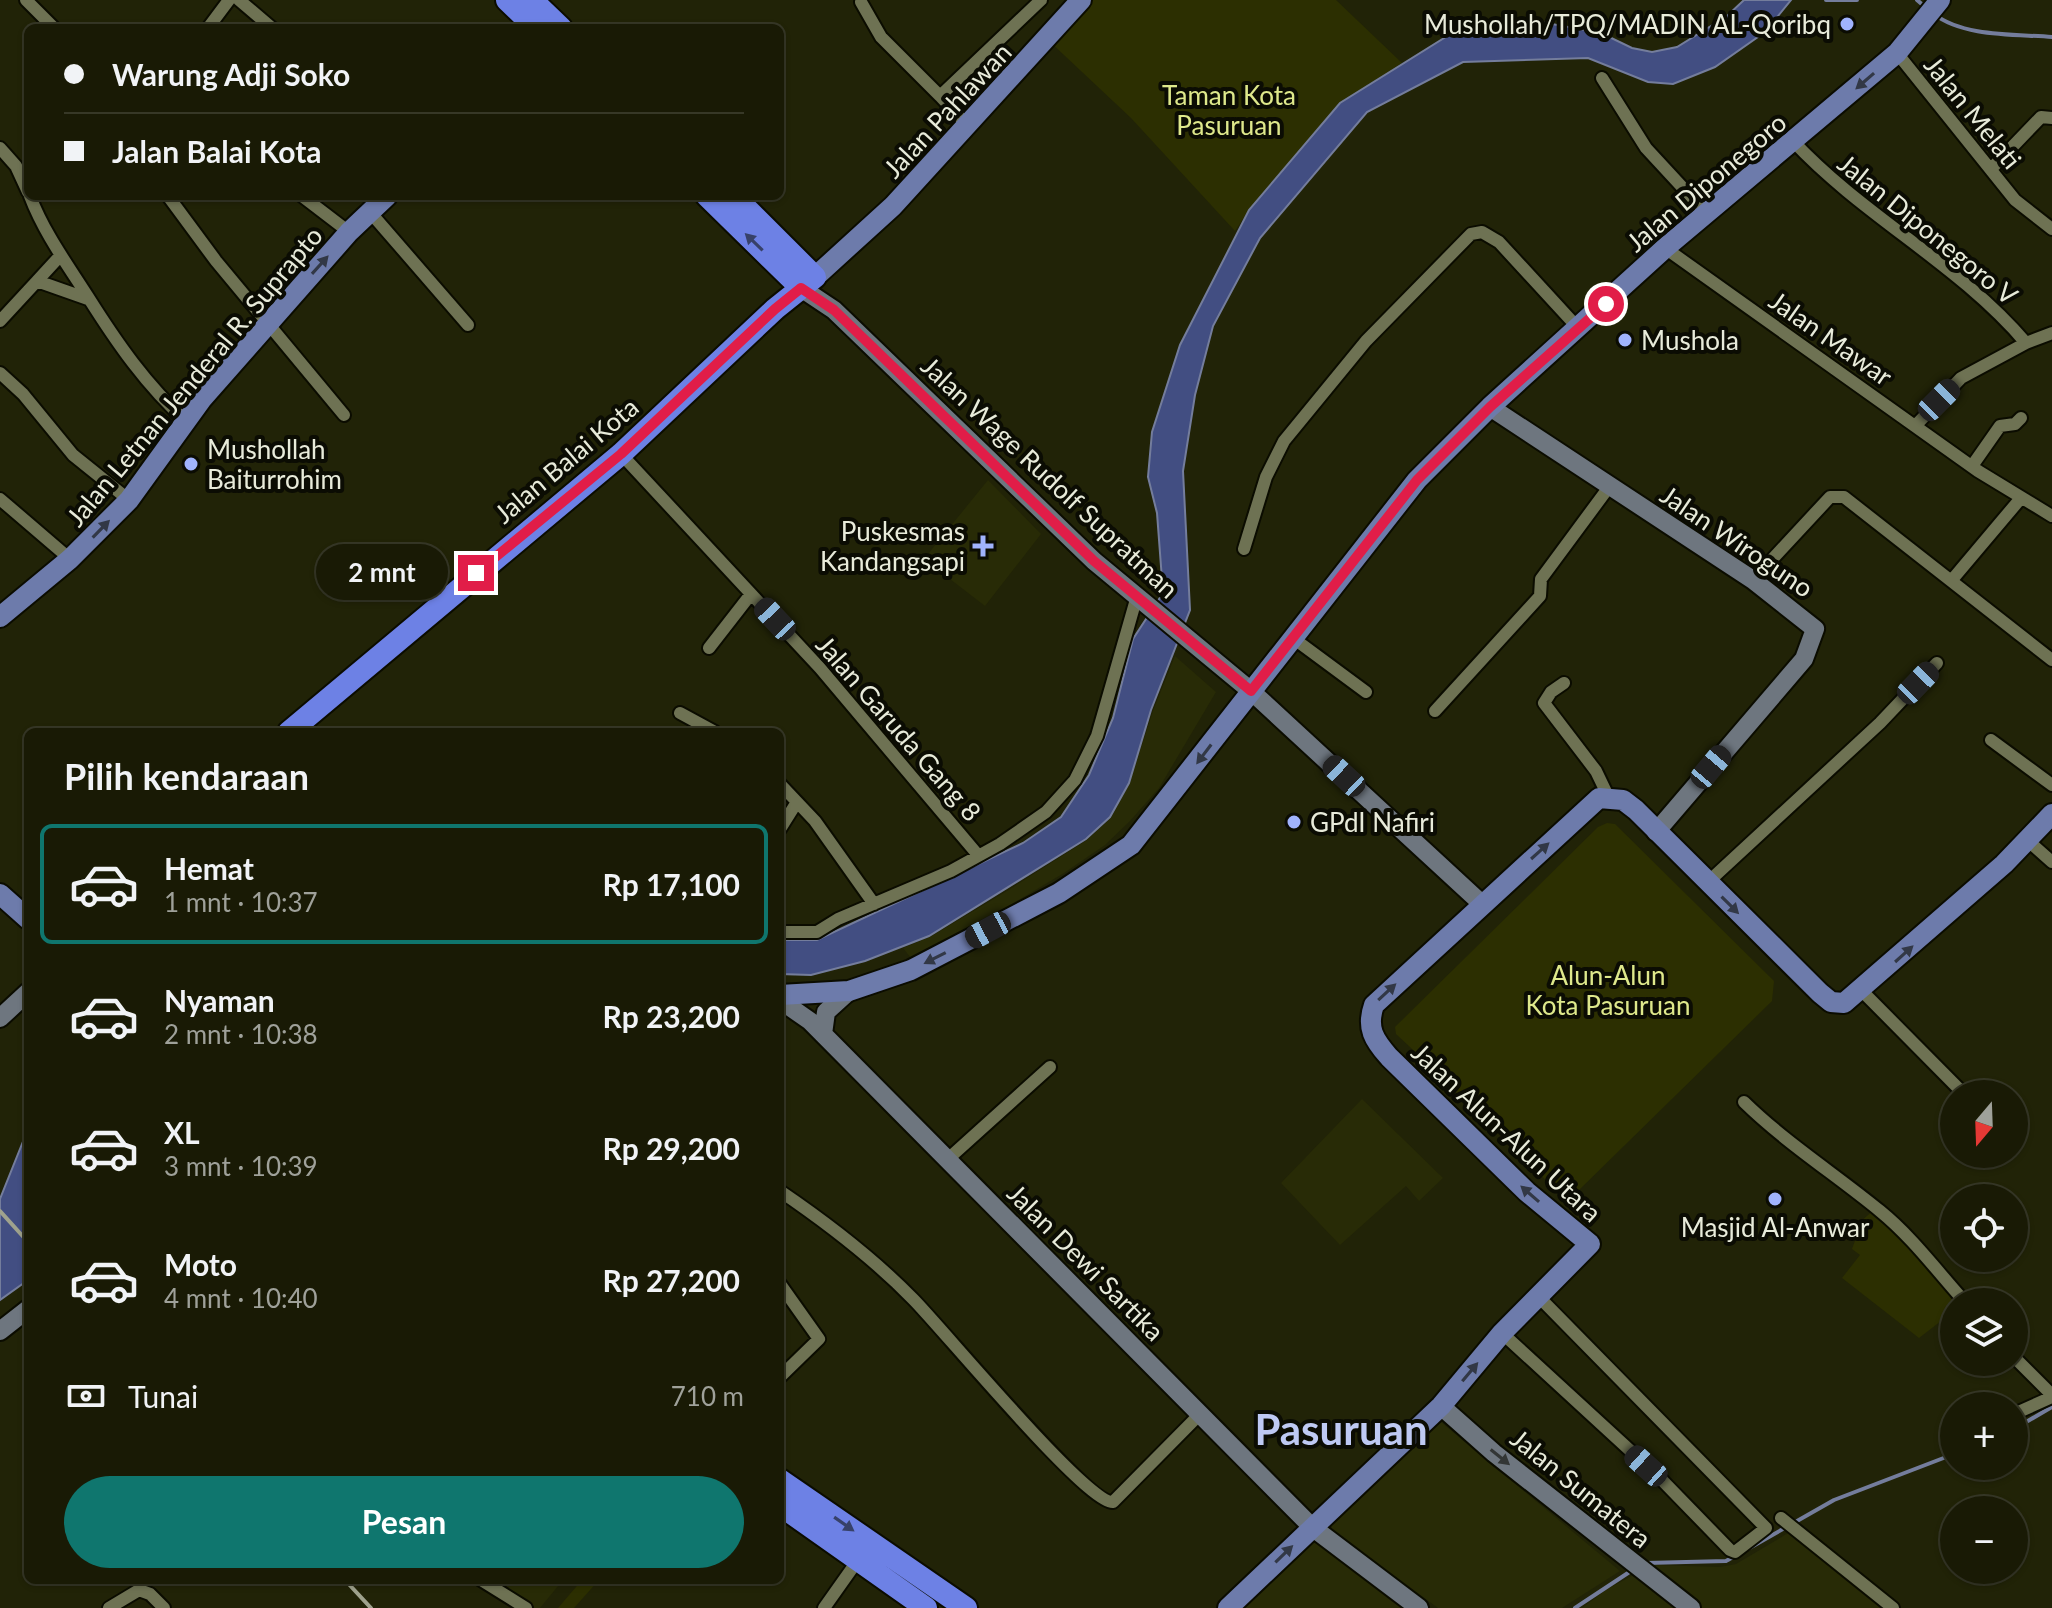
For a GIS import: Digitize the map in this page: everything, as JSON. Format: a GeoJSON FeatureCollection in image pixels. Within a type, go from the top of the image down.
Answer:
{"type":"FeatureCollection","features":[{"type":"Feature","properties":{"kind":"highway"},"geometry":{"type":"LineString","coordinates":[[507,0],[530,19]]}},
{"type":"Feature","properties":{"kind":"highway"},"geometry":{"type":"LineString","coordinates":[[712,200],[808,282]]}},
{"type":"Feature","properties":{"kind":"highway"},"geometry":{"type":"LineString","coordinates":[[737,200],[808,282]]}},
{"type":"Feature","properties":{"kind":"highway","name":"Jalan Balai Kota"},"geometry":{"type":"LineString","coordinates":[[294,728],[621,454],[775,309],[808,282]]}},
{"type":"Feature","properties":{"kind":"highway"},"geometry":{"type":"LineString","coordinates":[[784,1483],[966,1608]]}},
{"type":"Feature","properties":{"kind":"highway"},"geometry":{"type":"LineString","coordinates":[[784,1508],[926,1608]]}},
{"type":"Feature","properties":{"kind":"main road","name":"Jalan Pahlawan"},"geometry":{"type":"LineString","coordinates":[[808,282],[846,250],[969,127],[1081,0]]}},
{"type":"Feature","properties":{"kind":"main road","name":"Jalan Diponegoro"},"geometry":{"type":"LineString","coordinates":[[784,997],[849,991],[911,970],[1059,893],[1131,845],[1417,480],[1490,407],[1665,248],[1897,53],[1940,1]]}},
{"type":"Feature","properties":{"kind":"main road","name":"Jalan Letnan Jenderal R. Suprapto"},"geometry":{"type":"LineString","coordinates":[[0,617],[70,559],[129,500],[268,322],[349,232],[383,200]]}},
{"type":"Feature","properties":{"kind":"main road"},"geometry":{"type":"LineString","coordinates":[[1608,796],[1623,800],[1636,810],[1820,993],[1831,1002],[1844,1003],[2004,864],[2052,814]]}},
{"type":"Feature","properties":{"kind":"main road","name":"Jalan Alun-Alun Utara"},"geometry":{"type":"LineString","coordinates":[[1538,1296],[1590,1244],[1527,1192],[1389,1057],[1373,1039],[1370,1028],[1374,1005],[1599,798],[1608,796]]}},
{"type":"Feature","properties":{"kind":"main road"},"geometry":{"type":"LineString","coordinates":[[0,894],[24,915]]}},
{"type":"Feature","properties":{"kind":"main road"},"geometry":{"type":"LineString","coordinates":[[1228,1608],[1441,1406],[1502,1333],[1538,1296]]}},
{"type":"Feature","properties":{"kind":"street"},"geometry":{"type":"LineString","coordinates":[[26,0],[50,24]]}},
{"type":"Feature","properties":{"kind":"street"},"geometry":{"type":"LineString","coordinates":[[211,24],[229,0]]}},
{"type":"Feature","properties":{"kind":"street"},"geometry":{"type":"LineString","coordinates":[[239,0],[267,24]]}},
{"type":"Feature","properties":{"kind":"street"},"geometry":{"type":"LineString","coordinates":[[940,96],[1041,0]]}},
{"type":"Feature","properties":{"kind":"street"},"geometry":{"type":"LineString","coordinates":[[861,2],[881,37],[969,127]]}},
{"type":"Feature","properties":{"kind":"street","name":"Jalan Melati"},"geometry":{"type":"LineString","coordinates":[[1897,53],[2015,200],[2052,229]]}},
{"type":"Feature","properties":{"kind":"street"},"geometry":{"type":"LineString","coordinates":[[1602,78],[1646,148],[1707,214]]}},
{"type":"Feature","properties":{"kind":"street"},"geometry":{"type":"LineString","coordinates":[[1991,169],[2042,116],[2052,118]]}},
{"type":"Feature","properties":{"kind":"street","name":"Jalan Diponegoro V"},"geometry":{"type":"LineString","coordinates":[[1793,141],[1822,172],[1878,219],[1959,277],[2021,346]]}},
{"type":"Feature","properties":{"kind":"street"},"geometry":{"type":"LineString","coordinates":[[0,148],[16,166],[24,183]]}},
{"type":"Feature","properties":{"kind":"street"},"geometry":{"type":"LineString","coordinates":[[32,200],[60,256],[143,379],[187,422]]}},
{"type":"Feature","properties":{"kind":"street"},"geometry":{"type":"LineString","coordinates":[[171,200],[216,261],[344,415]]}},
{"type":"Feature","properties":{"kind":"street"},"geometry":{"type":"LineString","coordinates":[[307,200],[349,232]]}},
{"type":"Feature","properties":{"kind":"street"},"geometry":{"type":"LineString","coordinates":[[370,212],[468,325]]}},
{"type":"Feature","properties":{"kind":"street"},"geometry":{"type":"LineString","coordinates":[[1244,549],[1266,477],[1284,441],[1366,341],[1471,234],[1482,232],[1499,242],[1579,329]]}},
{"type":"Feature","properties":{"kind":"street","name":"Jalan Mawar"},"geometry":{"type":"LineString","coordinates":[[1665,248],[1972,466],[2052,516]]}},
{"type":"Feature","properties":{"kind":"street"},"geometry":{"type":"LineString","coordinates":[[0,321],[60,256]]}},
{"type":"Feature","properties":{"kind":"street"},"geometry":{"type":"LineString","coordinates":[[37,281],[88,299]]}},
{"type":"Feature","properties":{"kind":"street","name":"Jalan Wage Rudolf Supratman"},"geometry":{"type":"LineString","coordinates":[[808,282],[1073,541],[1251,691],[1482,904]]}},
{"type":"Feature","properties":{"kind":"street"},"geometry":{"type":"LineString","coordinates":[[1916,425],[1961,378],[2052,333]]}},
{"type":"Feature","properties":{"kind":"street"},"geometry":{"type":"LineString","coordinates":[[0,373],[23,394],[73,455],[129,500]]}},
{"type":"Feature","properties":{"kind":"street","name":"Jalan Wiroguno"},"geometry":{"type":"LineString","coordinates":[[1490,407],[1753,580],[1813,625],[1813,643],[1804,659],[1656,832]]}},
{"type":"Feature","properties":{"kind":"street"},"geometry":{"type":"LineString","coordinates":[[1972,466],[2000,426],[2015,424],[2021,418]]}},
{"type":"Feature","properties":{"kind":"street","name":"Jalan Garuda Gang 8"},"geometry":{"type":"LineString","coordinates":[[621,454],[820,668],[978,855]]}},
{"type":"Feature","properties":{"kind":"street"},"geometry":{"type":"LineString","coordinates":[[1435,711],[1540,596],[1541,579],[1609,487]]}},
{"type":"Feature","properties":{"kind":"street"},"geometry":{"type":"LineString","coordinates":[[1753,580],[1830,497],[1838,495],[2052,660]]}},
{"type":"Feature","properties":{"kind":"street"},"geometry":{"type":"LineString","coordinates":[[1950,580],[2021,498]]}},
{"type":"Feature","properties":{"kind":"street"},"geometry":{"type":"LineString","coordinates":[[0,499],[70,559]]}},
{"type":"Feature","properties":{"kind":"street"},"geometry":{"type":"LineString","coordinates":[[709,648],[751,594]]}},
{"type":"Feature","properties":{"kind":"street"},"geometry":{"type":"LineString","coordinates":[[784,932],[817,932],[951,871],[1046,812],[1075,780],[1097,736],[1142,600]]}},
{"type":"Feature","properties":{"kind":"street"},"geometry":{"type":"LineString","coordinates":[[1293,638],[1366,692]]}},
{"type":"Feature","properties":{"kind":"street"},"geometry":{"type":"LineString","coordinates":[[1707,883],[1880,723],[1937,663]]}},
{"type":"Feature","properties":{"kind":"street"},"geometry":{"type":"LineString","coordinates":[[1564,683],[1551,692],[1544,703],[1596,771],[1608,796]]}},
{"type":"Feature","properties":{"kind":"street"},"geometry":{"type":"LineString","coordinates":[[680,713],[708,728]]}},
{"type":"Feature","properties":{"kind":"street"},"geometry":{"type":"LineString","coordinates":[[1991,740],[2052,785]]}},
{"type":"Feature","properties":{"kind":"street"},"geometry":{"type":"LineString","coordinates":[[784,788],[837,850],[874,904]]}},
{"type":"Feature","properties":{"kind":"street"},"geometry":{"type":"LineString","coordinates":[[784,823],[797,802]]}},
{"type":"Feature","properties":{"kind":"street"},"geometry":{"type":"LineString","coordinates":[[2026,839],[2052,862]]}},
{"type":"Feature","properties":{"kind":"street"},"geometry":{"type":"LineString","coordinates":[[1861,990],[1950,1080]]}},
{"type":"Feature","properties":{"kind":"street"},"geometry":{"type":"LineString","coordinates":[[823,1034],[826,1012],[849,991]]}},
{"type":"Feature","properties":{"kind":"street"},"geometry":{"type":"LineString","coordinates":[[0,1018],[24,996]]}},
{"type":"Feature","properties":{"kind":"street","name":"Jalan Dewi Sartika"},"geometry":{"type":"LineString","coordinates":[[784,1000],[823,1034],[1312,1527],[1419,1608]]}},
{"type":"Feature","properties":{"kind":"street"},"geometry":{"type":"LineString","coordinates":[[948,1159],[1050,1067]]}},
{"type":"Feature","properties":{"kind":"street"},"geometry":{"type":"LineString","coordinates":[[1744,1102],[1773,1131],[1879,1210],[1909,1238],[1953,1288]]}},
{"type":"Feature","properties":{"kind":"street"},"geometry":{"type":"LineString","coordinates":[[784,1194],[831,1226],[912,1298],[1059,1460],[1102,1501],[1113,1502],[1200,1414]]}},
{"type":"Feature","properties":{"kind":"street"},"geometry":{"type":"LineString","coordinates":[[784,1290],[819,1339],[784,1373]]}},
{"type":"Feature","properties":{"kind":"street"},"geometry":{"type":"LineString","coordinates":[[1502,1333],[1659,1477],[1730,1550],[1735,1552],[1766,1528],[1538,1296]]}},
{"type":"Feature","properties":{"kind":"street"},"geometry":{"type":"LineString","coordinates":[[0,1331],[24,1312]]}},
{"type":"Feature","properties":{"kind":"street"},"geometry":{"type":"LineString","coordinates":[[2028,1371],[2052,1396],[2028,1407]]}},
{"type":"Feature","properties":{"kind":"street","name":"Jalan Sumatera"},"geometry":{"type":"LineString","coordinates":[[1441,1406],[1625,1558],[1691,1608]]}},
{"type":"Feature","properties":{"kind":"street"},"geometry":{"type":"LineString","coordinates":[[1783,1520],[1893,1608]]}},
{"type":"Feature","properties":{"kind":"street"},"geometry":{"type":"LineString","coordinates":[[824,1608],[858,1560]]}},
{"type":"Feature","properties":{"kind":"street"},"geometry":{"type":"LineString","coordinates":[[487,1584],[526,1608]]}},
{"type":"Feature","properties":{"kind":"street"},"geometry":{"type":"LineString","coordinates":[[109,1608],[139,1590],[150,1594],[164,1608]]}},
{"type":"Feature","properties":{"kind":"shaded area","name":"Puskesmas Kandangsapi"},"geometry":{"type":"Polygon","coordinates":[[[988,480],[1041,534],[985,606],[924,559],[988,480]]]}},
{"type":"Feature","properties":{"kind":"shaded area"},"geometry":{"type":"Polygon","coordinates":[[[1175,656],[1216,692],[1159,788],[1105,845],[1064,873],[914,962],[903,948],[930,937],[1007,891],[1087,840],[1111,818],[1129,784],[1175,656]]]}},
{"type":"Feature","properties":{"kind":"shaded area"},"geometry":{"type":"Polygon","coordinates":[[[1362,1099],[1443,1178],[1419,1201],[1406,1186],[1340,1245],[1281,1183],[1362,1099]]]}},
{"type":"Feature","properties":{"kind":"shaded area"},"geometry":{"type":"Polygon","coordinates":[[[1436,1418],[1620,1571],[1562,1608],[1438,1608],[1332,1530],[1331,1521],[1436,1418]]]}},
{"type":"Feature","properties":{"kind":"shaded area"},"geometry":{"type":"Polygon","coordinates":[[[1790,1532],[1887,1608],[1699,1608],[1648,1568],[1652,1565],[1720,1567],[1736,1564],[1790,1532]]]}},
{"type":"Feature","properties":{"kind":"shaded area"},"geometry":{"type":"Polygon","coordinates":[[[1306,1540],[1321,1544],[1404,1608],[1235,1608],[1306,1540]]]}},
{"type":"Feature","properties":{"kind":"shaded area"},"geometry":{"type":"Polygon","coordinates":[[[1637,1573],[1681,1608],[1582,1608],[1606,1590],[1637,1573]]]}},
{"type":"Feature","properties":{"kind":"shaded area"},"geometry":{"type":"Polygon","coordinates":[[[489,1584],[560,1584],[540,1608],[527,1608],[489,1584]]]}},
{"type":"Feature","properties":{"kind":"green space","name":"Taman Kota Pasuruan"},"geometry":{"type":"Polygon","coordinates":[[[1086,0],[1336,0],[1402,63],[1340,103],[1249,210],[1235,231],[1131,118],[1048,40],[1086,0]]]}},
{"type":"Feature","properties":{"kind":"green space","name":"Alun-Alun Kota Pasuruan"},"geometry":{"type":"Polygon","coordinates":[[[1615,824],[1774,981],[1772,1001],[1575,1194],[1560,1194],[1396,1034],[1395,1027],[1598,827],[1615,824]]]}},
{"type":"Feature","properties":{"kind":"green space"},"geometry":{"type":"Polygon","coordinates":[[[1876,1208],[1952,1288],[1940,1288],[1940,1322],[1919,1338],[1842,1278],[1860,1255],[1852,1249],[1856,1238],[1850,1231],[1876,1208]]]}},
{"type":"Feature","properties":{"kind":"green space"},"geometry":{"type":"Polygon","coordinates":[[[579,1584],[595,1584],[574,1608],[558,1608],[579,1584]]]}},
{"type":"Feature","properties":{"kind":"water"},"geometry":{"type":"Polygon","coordinates":[[[1744,0],[1791,0],[1765,32],[1715,67],[1673,84],[1648,82],[1588,58],[1463,62],[1367,112],[1260,238],[1213,326],[1195,395],[1183,471],[1190,610],[1151,710],[1129,783],[1110,817],[1086,839],[929,936],[865,961],[811,975],[784,974],[784,940],[817,940],[1023,843],[1061,817],[1089,775],[1113,718],[1133,639],[1163,593],[1157,513],[1148,477],[1152,432],[1180,345],[1249,210],[1340,103],[1457,30],[1505,26],[1530,20],[1601,33],[1632,48],[1652,52],[1677,47],[1727,16],[1744,0]]]}},
{"type":"Feature","properties":{"kind":"water"},"geometry":{"type":"Polygon","coordinates":[[[24,1139],[24,1283],[0,1300],[0,1199],[24,1139]]]}},
{"type":"Feature","properties":{"kind":"waterway"},"geometry":{"type":"LineString","coordinates":[[1826,0],[1857,0]]}},
{"type":"Feature","properties":{"kind":"waterway"},"geometry":{"type":"LineString","coordinates":[[1917,0],[1924,6]]}},
{"type":"Feature","properties":{"kind":"waterway"},"geometry":{"type":"LineString","coordinates":[[1934,14],[1975,31],[2052,37]]}},
{"type":"Feature","properties":{"kind":"waterway"},"geometry":{"type":"LineString","coordinates":[[2028,1421],[2052,1407]]}},
{"type":"Feature","properties":{"kind":"waterway"},"geometry":{"type":"LineString","coordinates":[[1746,1550],[1834,1500],[1940,1459]]}},
{"type":"Feature","properties":{"kind":"waterway"},"geometry":{"type":"LineString","coordinates":[[1646,1563],[1726,1561],[1735,1556]]}},
{"type":"Feature","properties":{"kind":"waterway"},"geometry":{"type":"LineString","coordinates":[[1575,1608],[1634,1569]]}},
{"type":"Feature","properties":{"kind":"railway"},"geometry":{"type":"LineString","coordinates":[[0,1211],[24,1238]]}},
{"type":"Feature","properties":{"kind":"railway"},"geometry":{"type":"LineString","coordinates":[[349,1584],[371,1608]]}},
{"type":"Feature","properties":{"kind":"place","name":"Mushollah/TPQ/MADIN AL-Qoribq"},"geometry":{"type":"Point","coordinates":[1847,24]}},
{"type":"Feature","properties":{"kind":"place","name":"Mushola"},"geometry":{"type":"Point","coordinates":[1625,340]}},
{"type":"Feature","properties":{"kind":"place","name":"Mushollah Baiturrohim"},"geometry":{"type":"Point","coordinates":[191,464]}},
{"type":"Feature","properties":{"kind":"place","name":"Puskesmas Kandangsapi"},"geometry":{"type":"Point","coordinates":[983,546]}},
{"type":"Feature","properties":{"kind":"place","name":"GPdI Nafiri"},"geometry":{"type":"Point","coordinates":[1294,822]}},
{"type":"Feature","properties":{"kind":"place","name":"Masjid Al-Anwar"},"geometry":{"type":"Point","coordinates":[1775,1199]}},
{"type":"Feature","properties":{"kind":"district","name":"Pasuruan"},"geometry":{"type":"Point","coordinates":[1341,1429]}},
{"type":"Feature","properties":{"kind":"route"},"geometry":{"type":"LineString","coordinates":[[476,573],[621,454],[801,288],[834,310],[1094,561],[1251,691],[1417,480],[1490,407],[1606,304]]}}]}
